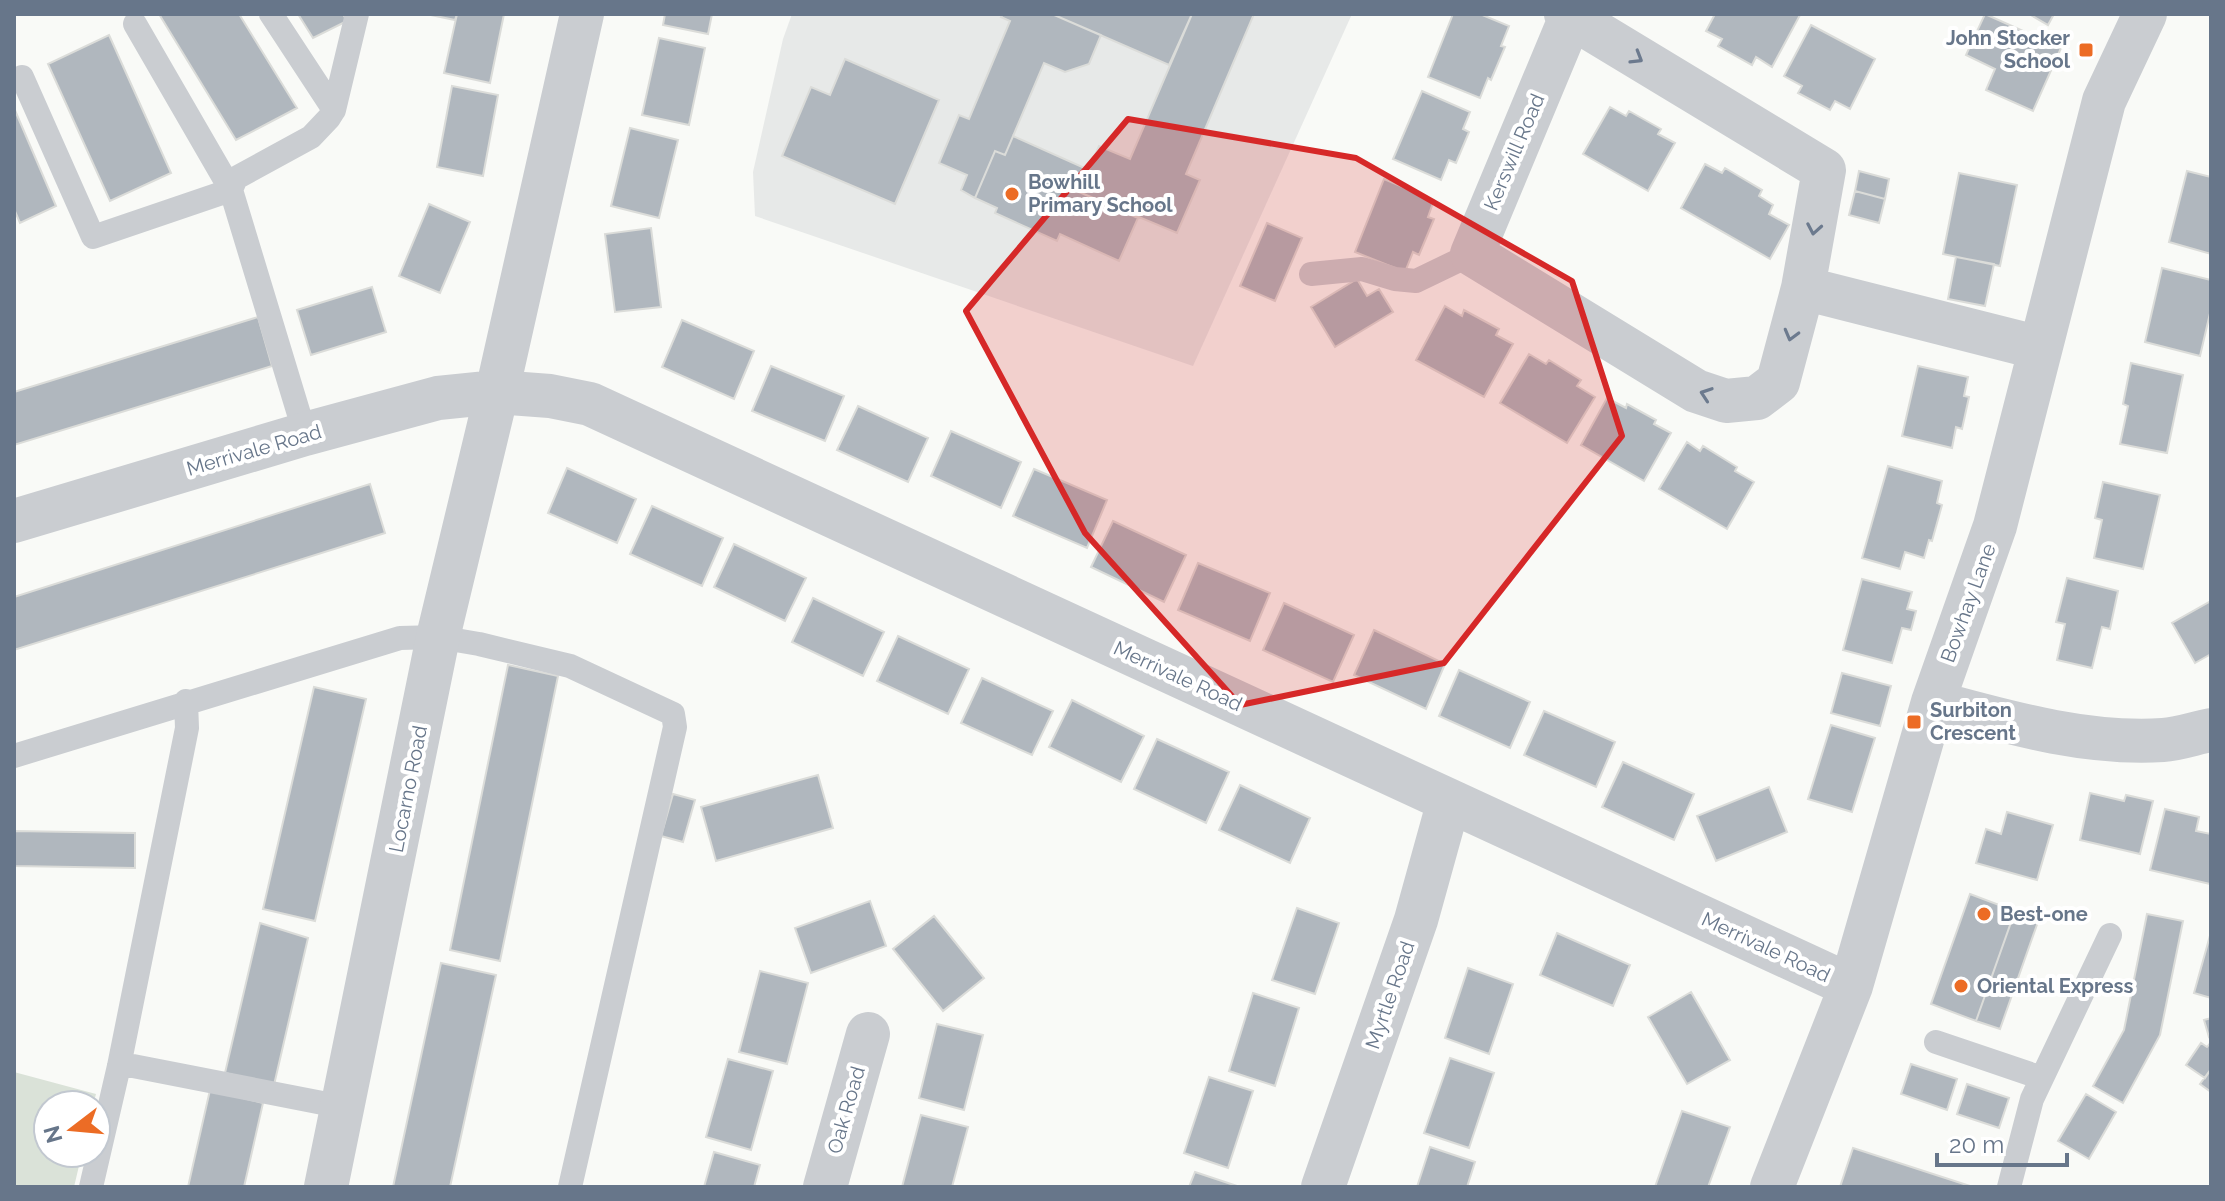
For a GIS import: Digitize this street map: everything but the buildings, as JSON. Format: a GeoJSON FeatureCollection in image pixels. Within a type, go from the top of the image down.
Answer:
{"type":"FeatureCollection","features":[{"type":"Feature","properties":{"kind":"street"},"geometry":{"type":"LineString","coordinates":[[497,392],[582,14]]}},
{"type":"Feature","properties":{"kind":"street","name":"Bowhay Lane"},"geometry":{"type":"LineString","coordinates":[[1772,1187],[1851,986],[1933,702],[1995,526],[2104,101],[2145,14]]}},
{"type":"Feature","properties":{"kind":"street","name":"Kerswill Road"},"geometry":{"type":"LineString","coordinates":[[1568,16],[1824,170],[1803,288],[1778,382],[1757,398],[1726,401],[1696,391],[1472,254],[1568,16]]}},
{"type":"Feature","properties":{"kind":"street"},"geometry":{"type":"LineString","coordinates":[[1803,288],[2040,348]]}},
{"type":"Feature","properties":{"kind":"street","name":"Merrivale Road"},"geometry":{"type":"LineString","coordinates":[[14,521],[305,434],[438,398],[497,392],[550,396],[590,404],[1851,986]]}},
{"type":"Feature","properties":{"kind":"street","name":"Locarno Road"},"geometry":{"type":"LineString","coordinates":[[326,1187],[438,637],[497,392]]}},
{"type":"Feature","properties":{"kind":"street"},"geometry":{"type":"LineString","coordinates":[[1933,702],[2086,738],[2164,740],[2211,730]]}},
{"type":"Feature","properties":{"kind":"street","name":"Myrtle Road"},"geometry":{"type":"LineString","coordinates":[[1323,1187],[1416,920],[1449,801]]}},
{"type":"Feature","properties":{"kind":"street","name":"Oak Road"},"geometry":{"type":"LineString","coordinates":[[825,1187],[868,1034]]}},
{"type":"Feature","properties":{"kind":"lane"},"geometry":{"type":"LineString","coordinates":[[271,14],[334,110]]}},
{"type":"Feature","properties":{"kind":"lane"},"geometry":{"type":"LineString","coordinates":[[22,77],[93,237],[231,190],[236,178],[311,137],[334,110],[357,14]]}},
{"type":"Feature","properties":{"kind":"lane"},"geometry":{"type":"LineString","coordinates":[[135,24],[231,190],[305,434]]}},
{"type":"Feature","properties":{"kind":"lane"},"geometry":{"type":"LineString","coordinates":[[1311,274],[1362,269],[1395,279],[1416,281],[1472,254]]}},
{"type":"Feature","properties":{"kind":"lane"},"geometry":{"type":"LineString","coordinates":[[14,756],[400,638],[438,637],[570,666],[673,714],[675,727],[570,1187]]}},
{"type":"Feature","properties":{"kind":"lane"},"geometry":{"type":"LineString","coordinates":[[91,1187],[119,1066],[187,728],[186,701]]}},
{"type":"Feature","properties":{"kind":"lane"},"geometry":{"type":"LineString","coordinates":[[2009,1187],[2032,1099],[2110,935]]}},
{"type":"Feature","properties":{"kind":"lane"},"geometry":{"type":"LineString","coordinates":[[1936,1042],[2042,1078]]}},
{"type":"Feature","properties":{"kind":"lane"},"geometry":{"type":"LineString","coordinates":[[119,1066],[133,1066],[343,1107]]}},
{"type":"Feature","properties":{"kind":"highlighted area"},"geometry":{"type":"Polygon","coordinates":[[[1128,119],[1356,158],[1572,281],[1622,436],[1444,663],[1240,705],[1085,533],[966,311],[1128,119]]]}},
{"type":"Feature","properties":{"kind":"shaded area","name":"Bowhill Primary School"},"geometry":{"type":"Polygon","coordinates":[[[792,14],[1352,14],[1193,366],[755,216],[753,172],[783,39],[792,14]]]}},
{"type":"Feature","properties":{"kind":"shaded area"},"geometry":{"type":"Polygon","coordinates":[[[14,1072],[77,1089],[32,1089],[32,1169],[78,1169],[74,1187],[14,1187],[14,1072]]]}},
{"type":"Feature","properties":{"kind":"place","name":"John Stocker School"},"geometry":{"type":"Point","coordinates":[2086,50]}},
{"type":"Feature","properties":{"kind":"place","name":"Bowhill Primary School"},"geometry":{"type":"Point","coordinates":[1012,194]}},
{"type":"Feature","properties":{"kind":"place","name":"Surbiton Crescent"},"geometry":{"type":"Point","coordinates":[1914,722]}},
{"type":"Feature","properties":{"kind":"place","name":"Best-one"},"geometry":{"type":"Point","coordinates":[1984,914]}},
{"type":"Feature","properties":{"kind":"place","name":"Oriental Express"},"geometry":{"type":"Point","coordinates":[1961,986]}}]}
